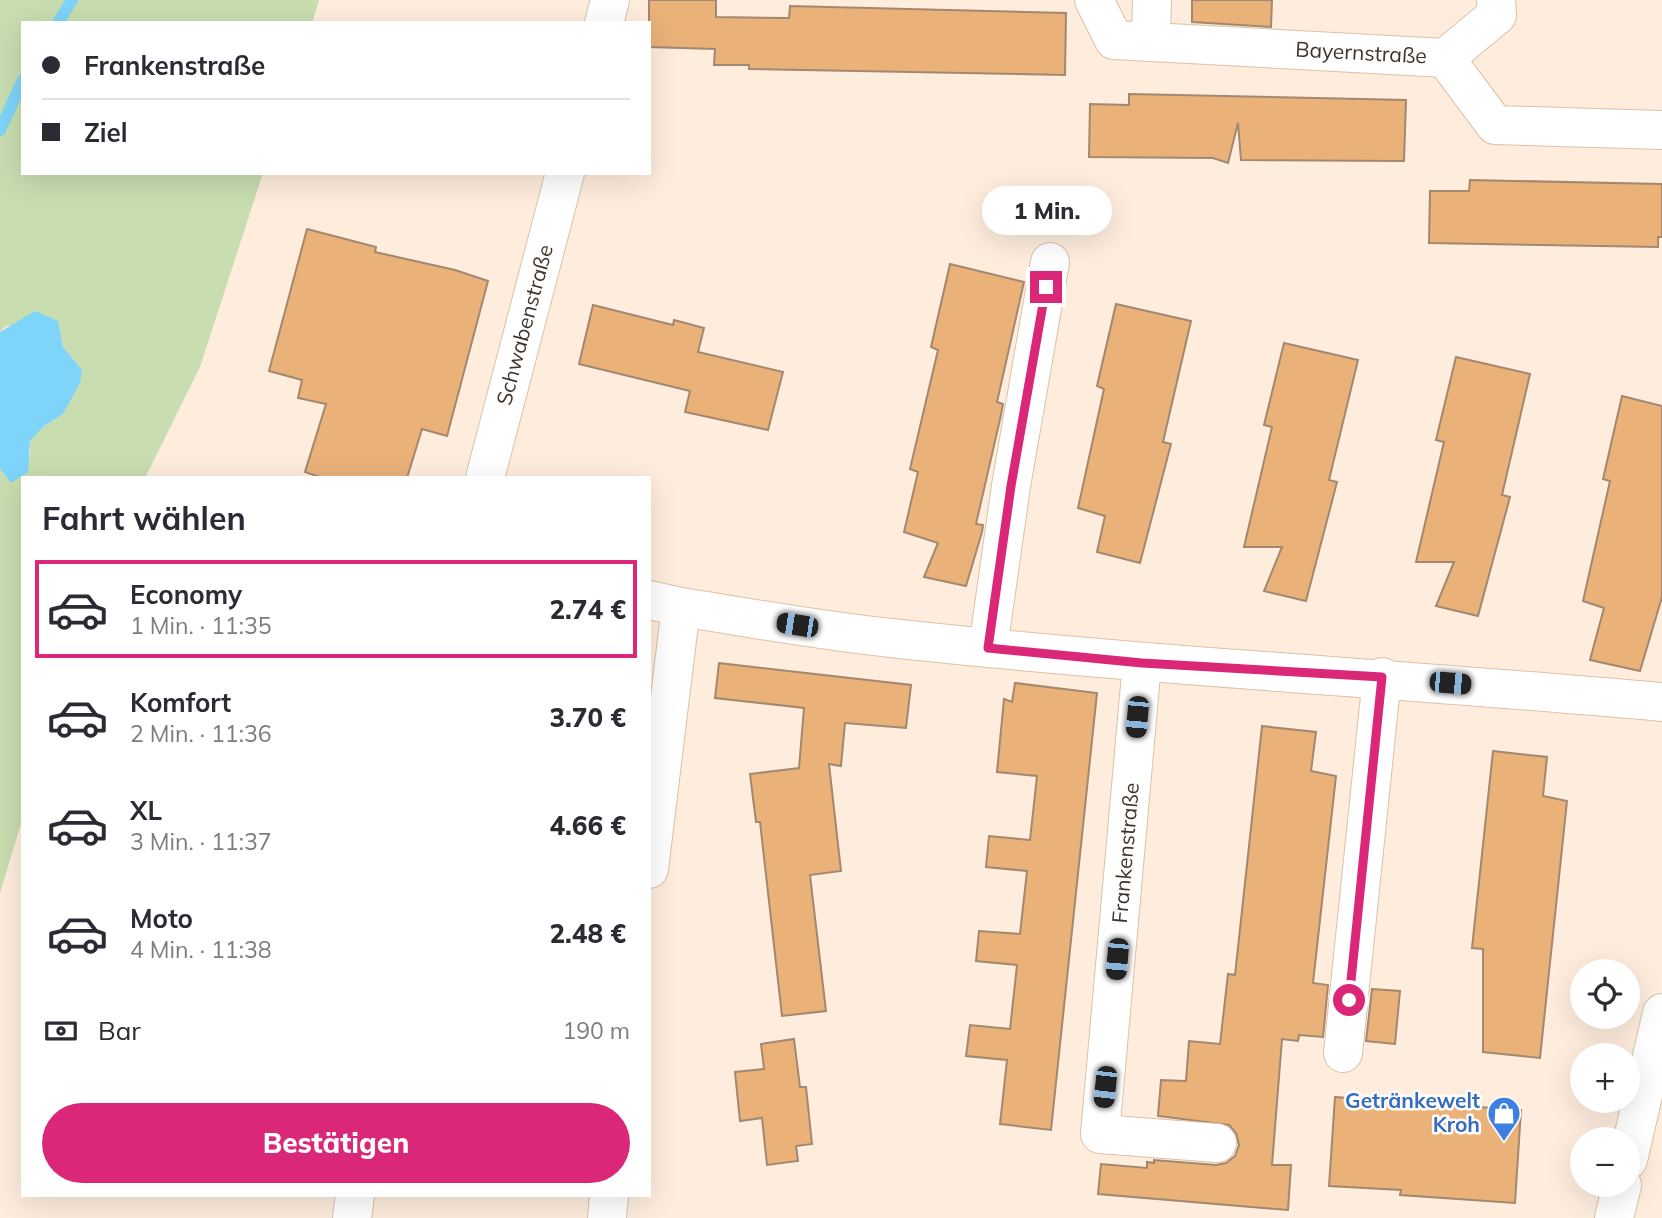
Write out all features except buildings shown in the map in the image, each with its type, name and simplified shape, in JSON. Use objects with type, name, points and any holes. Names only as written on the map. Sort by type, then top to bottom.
[{"type":"street","points":[[605,21],[610,0]]},
{"type":"street","name":"Bayernstraße","points":[[1094,0],[1114,40],[1445,58],[1495,125],[1662,130]]},
{"type":"street","points":[[1152,0],[1152,42]]},
{"type":"street","points":[[1445,58],[1497,15],[1496,0]]},
{"type":"street","name":"Schwabenstraße","points":[[486,476],[564,175]]},
{"type":"street","points":[[988,648],[1011,486],[1050,262]]},
{"type":"street","points":[[651,836],[665,603],[888,638],[988,648],[1142,663],[1382,677],[1662,702]]},
{"type":"street","name":"Frankenstraße","points":[[1142,663],[1100,1134],[1217,1143]]},
{"type":"street","points":[[1343,1054],[1382,677]]},
{"type":"street","points":[[1636,1127],[1662,1013]]},
{"type":"street","points":[[352,1218],[355,1197]]},
{"type":"street","points":[[607,1218],[609,1197]]},
{"type":"street","points":[[1614,1218],[1619,1197]]},
{"type":"green space","points":[[0,0],[319,0],[313,21],[21,21],[21,175],[262,175],[200,367],[146,476],[21,476],[21,824],[0,893],[0,469],[11,483],[30,456],[30,441],[44,426],[63,414],[82,370],[63,347],[58,321],[6,326],[0,332]]},
{"type":"water","points":[[35,311],[58,321],[63,347],[82,370],[80,383],[63,414],[44,426],[30,441],[28,472],[11,483],[0,469],[0,332]]},
{"type":"waterway","points":[[59,21],[72,0]]},
{"type":"waterway","points":[[0,130],[21,84]]},
{"type":"place","name":"Getränkewelt Kroh","points":[[1504,1143]]},
{"type":"route","points":[[1046,287],[1011,486],[988,648],[1142,663],[1382,677],[1349,1000]]}]
